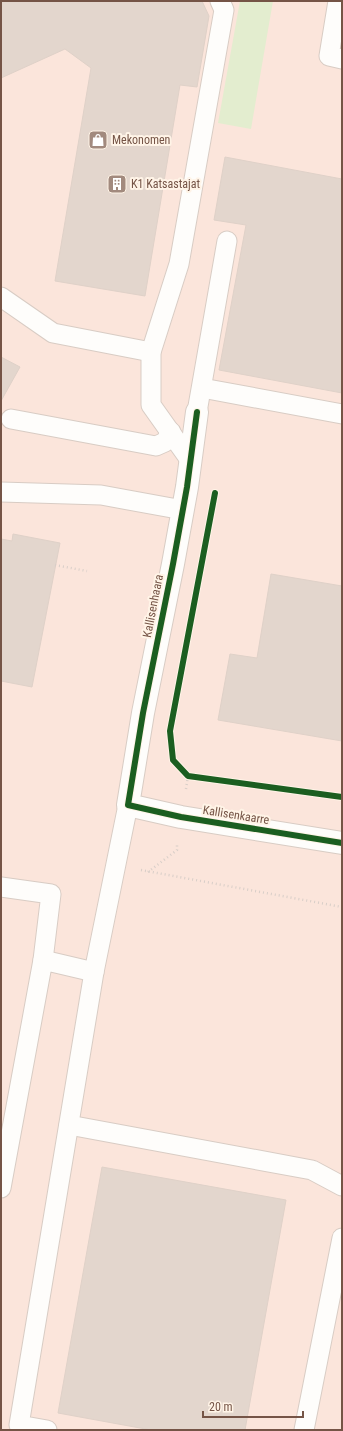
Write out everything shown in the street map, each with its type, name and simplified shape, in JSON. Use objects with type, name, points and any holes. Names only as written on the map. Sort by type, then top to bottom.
[{"type":"street","name":"Kallisenhaara","points":[[128,805],[142,720],[183,510],[198,412]]},
{"type":"street","name":"Kallisenkaarre","points":[[128,805],[181,818],[342,843]]},
{"type":"lane","points":[[190,460],[151,404],[151,352],[179,264],[224,10],[220,1]]},
{"type":"lane","points":[[338,1],[329,56],[342,59]]},
{"type":"lane","points":[[198,412],[227,241]]},
{"type":"lane","points":[[1,297],[54,332],[151,352]]},
{"type":"lane","points":[[202,388],[342,414]]},
{"type":"lane","points":[[11,419],[156,446],[165,442],[171,432]]},
{"type":"lane","points":[[1,492],[101,495],[183,510]]},
{"type":"lane","points":[[47,1430],[19,1425],[94,972],[128,805]]},
{"type":"lane","points":[[1,887],[51,894],[43,960],[1,1188]]},
{"type":"lane","points":[[43,960],[94,972]]},
{"type":"lane","points":[[69,1125],[312,1170],[342,1186]]},
{"type":"lane","points":[[304,1430],[342,1238]]},
{"type":"path","points":[[55,565],[87,571]]},
{"type":"path","points":[[183,770],[188,776],[195,777]]},
{"type":"path","points":[[116,865],[342,907]]},
{"type":"shaded area","points":[[1,1],[342,1],[342,1430],[1,1430]]},
{"type":"green space","points":[[240,1],[273,1],[251,129],[218,123]]},
{"type":"building","name":"K1 Katsastajat","points":[[1,1],[202,1],[209,16],[197,87],[180,85],[145,296],[55,281],[91,68],[65,49],[1,78]]},
{"type":"building","points":[[225,157],[342,179],[342,393],[219,370],[246,225],[214,220]]},
{"type":"building","points":[[1,357],[20,367],[1,401]]},
{"type":"building","points":[[13,534],[60,543],[32,687],[1,681],[1,539],[12,541]]},
{"type":"building","points":[[271,574],[342,586],[342,741],[218,720],[230,654],[257,658]]},
{"type":"building","points":[[102,1167],[286,1200],[245,1430],[151,1430],[58,1413]]},
{"type":"cycle path","points":[[197,412],[187,487],[143,713],[128,805],[181,817],[342,843]]},
{"type":"cycle path","points":[[215,493],[170,731],[173,760],[188,776],[342,797]]},
{"type":"place","name":"Mekonomen","points":[[98,140]]},
{"type":"place","name":"K1 Katsastajat","points":[[117,184]]}]
